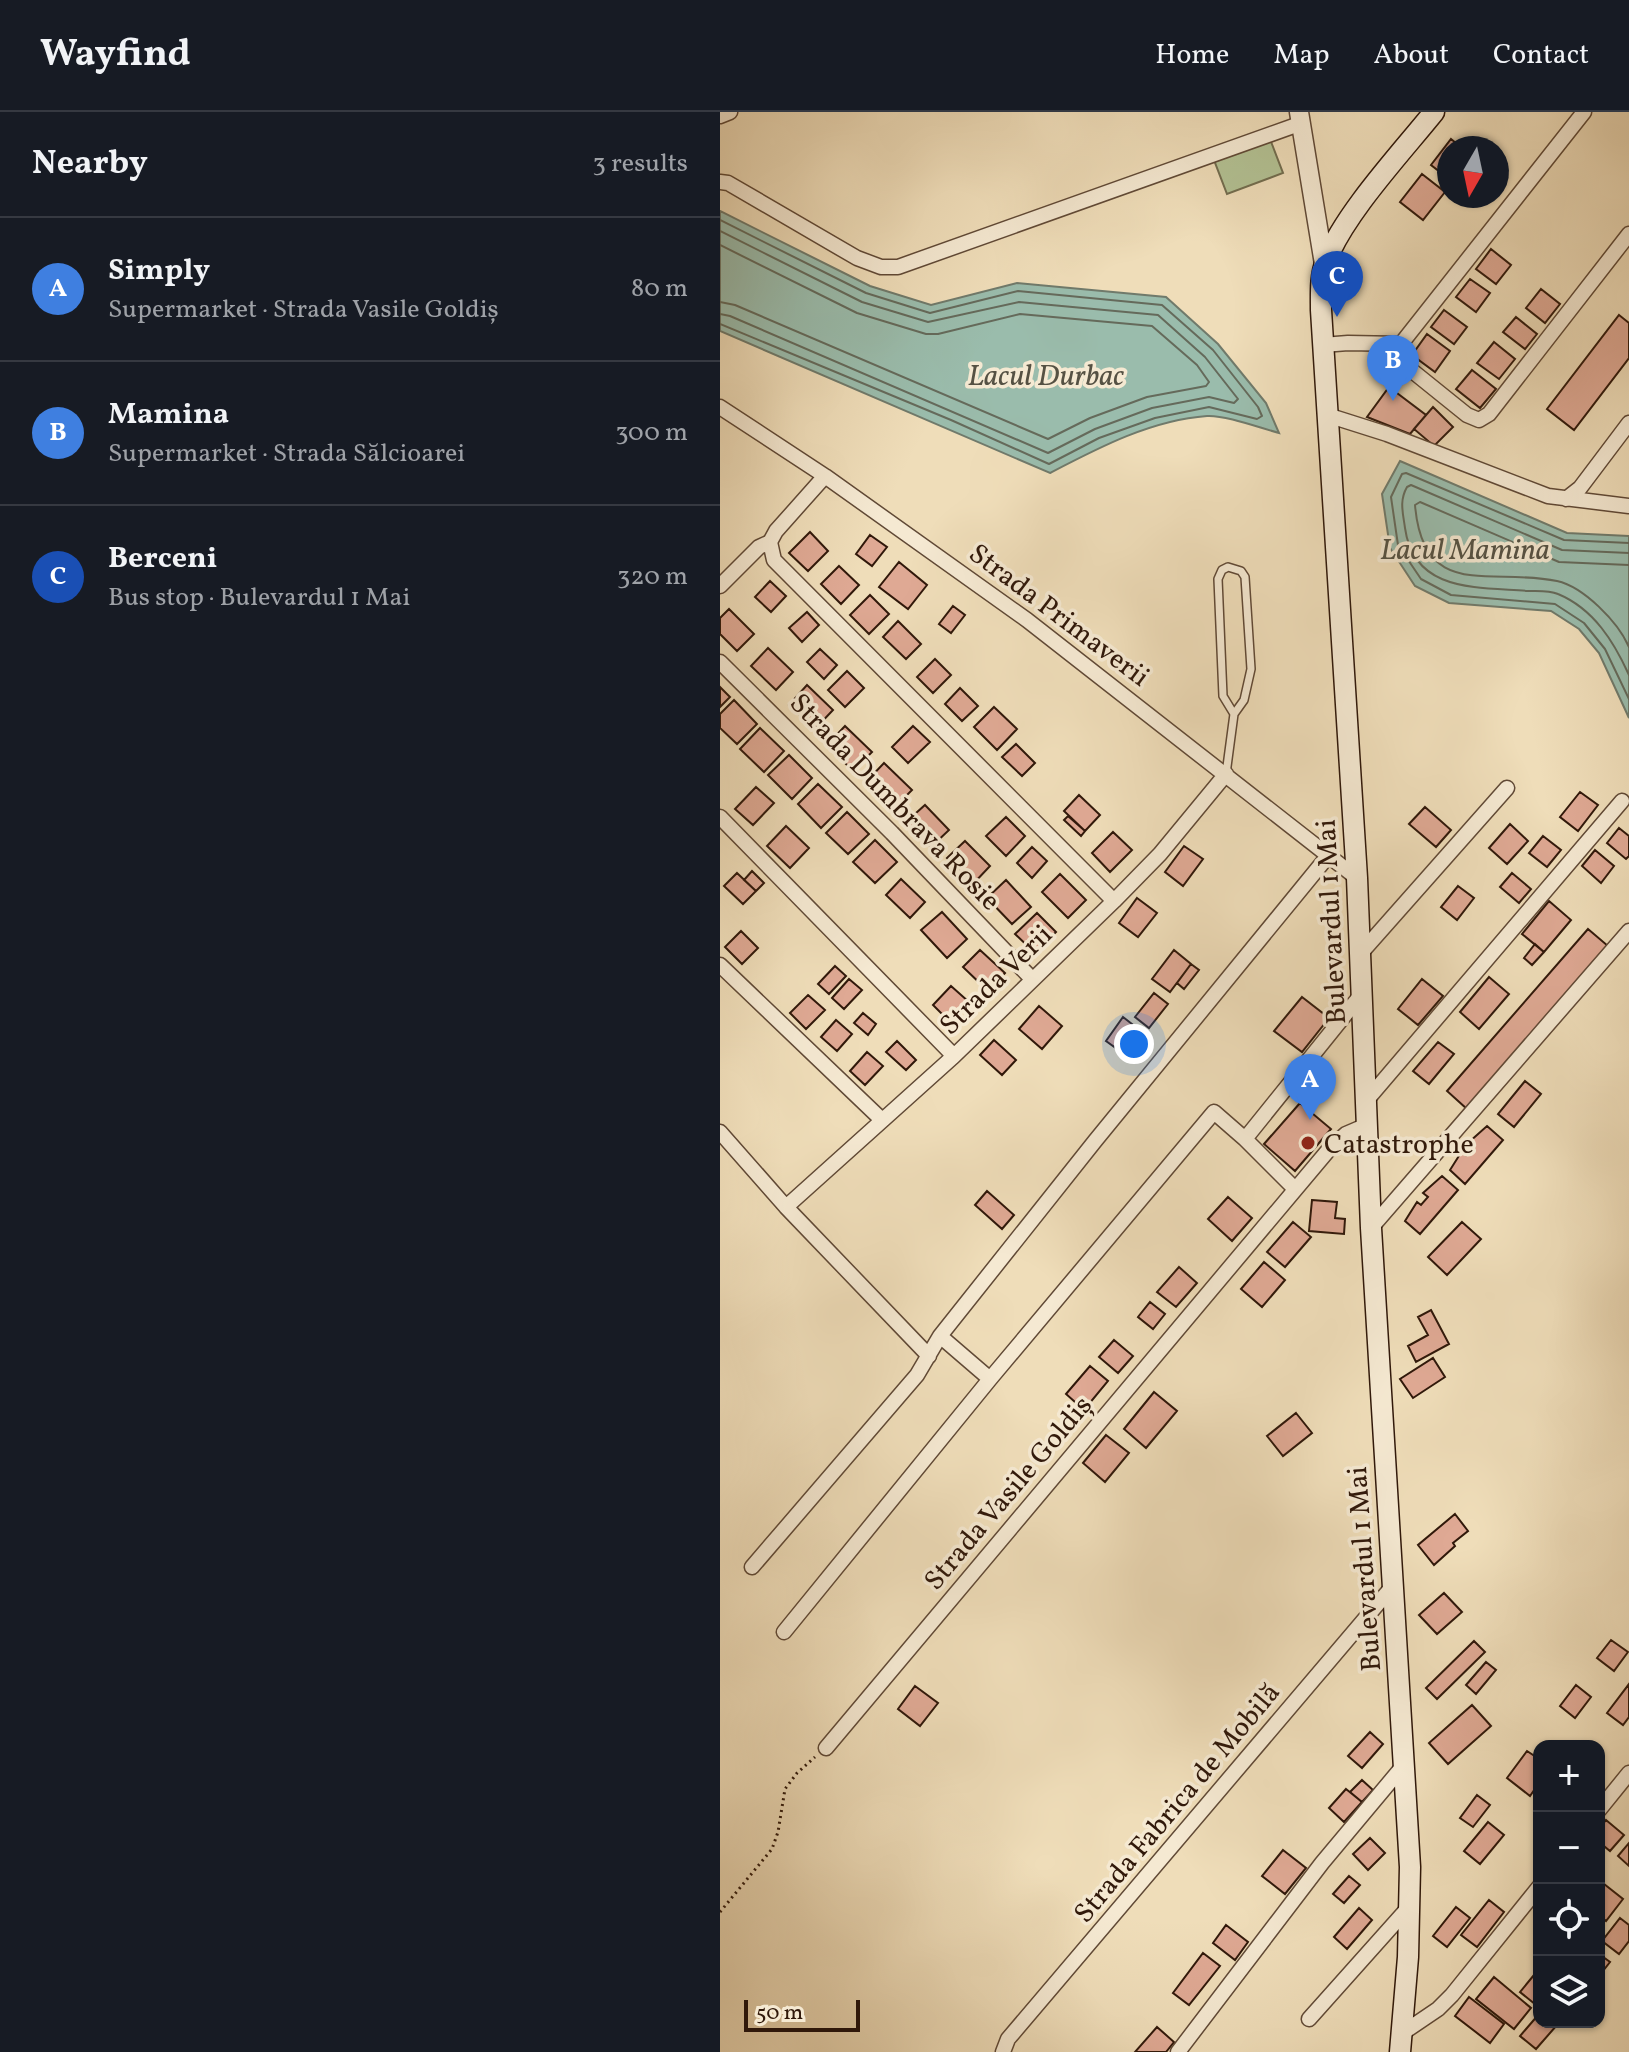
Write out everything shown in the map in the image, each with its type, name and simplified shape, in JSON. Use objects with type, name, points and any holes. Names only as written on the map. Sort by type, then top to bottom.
[{"type":"main road","name":"Bulevardul 1 Mai","points":[[1400,2043],[1410,1907],[1404,1765],[1371,1228],[1357,878],[1321,282],[1324,264],[1335,242],[1370,191],[1434,112]]},
{"type":"street","points":[[720,116],[730,112]]},
{"type":"street","points":[[1584,112],[1401,344],[1395,357],[1467,415],[1479,420],[1489,414],[1629,234]]},
{"type":"street","points":[[720,182],[728,183],[857,258],[881,267],[898,267],[1300,117],[1324,264]]},
{"type":"street","points":[[1323,345],[1401,344]]},
{"type":"street","name":"Strada Primaverii","points":[[720,407],[825,476],[1027,620],[1357,878]]},
{"type":"street","points":[[1327,415],[1548,496],[1629,506]]},
{"type":"street","points":[[1566,499],[1580,488],[1629,423]]},
{"type":"street","points":[[720,586],[759,547],[770,542],[776,531],[825,476]]},
{"type":"street","points":[[770,542],[774,560],[792,580],[952,736],[1114,901]]},
{"type":"street","name":"Strada Dumbrava Rosie","points":[[720,662],[1032,979]]},
{"type":"street","name":"Strada Verii","points":[[786,1207],[954,1056],[1114,901],[1160,854],[1226,774]]},
{"type":"street","points":[[1360,954],[1507,788]]},
{"type":"street","points":[[1366,1101],[1622,801]]},
{"type":"street","points":[[720,817],[954,1056]]},
{"type":"street","points":[[752,1567],[917,1375],[940,1336],[1105,1128],[1328,856]]},
{"type":"street","points":[[1371,1228],[1629,931]]},
{"type":"street","points":[[720,965],[882,1120]]},
{"type":"street","points":[[1245,1139],[1361,995]]},
{"type":"street","points":[[784,1632],[990,1379],[1214,1112],[1295,1189]]},
{"type":"street","name":"Strada Vasile Goldiș","points":[[826,1748],[1331,1147],[1346,1134],[1367,1125]]},
{"type":"street","points":[[720,1132],[786,1207],[929,1356]]},
{"type":"street","points":[[940,1336],[990,1379]]},
{"type":"street","name":"Strada Fabrica de Mobilă","points":[[1003,2052],[1008,2039],[1392,1587]]},
{"type":"street","points":[[1178,2052],[1322,1863],[1404,1765]]},
{"type":"street","points":[[1605,1803],[1629,1773]]},
{"type":"street","points":[[1400,2043],[1452,1995],[1533,1894]]},
{"type":"street","points":[[1309,2019],[1410,1907]]},
{"type":"lane","points":[[1226,774],[1234,714],[1244,700],[1251,669],[1245,577],[1241,571],[1228,567],[1222,570],[1218,579],[1223,696],[1234,714]]},
{"type":"path","points":[[720,1912],[772,1849],[785,1789],[797,1773],[826,1748]]},
{"type":"shaded area","points":[[1270,139],[1283,173],[1227,194],[1214,160]]},
{"type":"water","name":"Lacul Durbac","points":[[720,211],[870,286],[931,305],[1017,283],[1166,297],[1218,344],[1266,403],[1279,433],[1224,418],[1207,416],[1186,419],[1145,429],[1050,473],[720,331]]},
{"type":"water","name":"Lacul Mamina","points":[[1400,461],[1567,533],[1629,536],[1629,718],[1599,653],[1579,629],[1551,611],[1449,603],[1415,586],[1390,548],[1382,494]]},
{"type":"building","points":[[1422,174],[1437,186],[1437,202],[1423,220],[1400,202]]},
{"type":"building","points":[[1491,249],[1511,265],[1496,284],[1476,269]]},
{"type":"building","points":[[1470,279],[1490,293],[1476,312],[1456,297]]},
{"type":"building","points":[[1541,289],[1560,304],[1545,323],[1526,308]]},
{"type":"building","points":[[1444,310],[1467,327],[1454,344],[1431,327]]},
{"type":"building","points":[[1619,315],[1629,323],[1629,358],[1574,430],[1547,409]]},
{"type":"building","points":[[1516,317],[1537,334],[1525,349],[1503,332]]},
{"type":"building","points":[[1427,334],[1450,351],[1435,372],[1412,355]]},
{"type":"building","points":[[1494,342],[1515,359],[1499,379],[1477,363]]},
{"type":"building","points":[[1472,370],[1496,389],[1480,408],[1456,389]]},
{"type":"building","points":[[1389,387],[1426,415],[1410,434],[1367,417]]},
{"type":"building","points":[[1433,407],[1453,427],[1434,446],[1414,429]]},
{"type":"building","points":[[810,532],[828,551],[808,571],[789,553]]},
{"type":"building","points":[[870,535],[887,547],[872,566],[856,554]]},
{"type":"building","points":[[899,562],[927,585],[908,609],[879,587]]},
{"type":"building","points":[[839,566],[859,585],[841,604],[821,584]]},
{"type":"building","points":[[770,581],[786,596],[771,612],[755,597]]},
{"type":"building","points":[[870,595],[889,614],[869,634],[850,615]]},
{"type":"building","points":[[953,606],[965,615],[951,633],[939,624]]},
{"type":"building","points":[[729,609],[754,634],[737,651],[720,634],[720,618]]},
{"type":"building","points":[[807,612],[819,625],[802,642],[789,628]]},
{"type":"building","points":[[898,621],[921,644],[906,659],[883,637]]},
{"type":"building","points":[[768,648],[793,672],[776,690],[751,666]]},
{"type":"building","points":[[820,649],[837,665],[824,679],[807,662]]},
{"type":"building","points":[[935,659],[951,675],[933,693],[917,677]]},
{"type":"building","points":[[847,671],[864,688],[845,707],[828,690]]},
{"type":"building","points":[[807,685],[833,710],[815,729],[789,705]]},
{"type":"building","points":[[720,687],[730,697],[720,707]]},
{"type":"building","points":[[960,688],[978,706],[962,721],[945,704]]},
{"type":"building","points":[[734,700],[757,724],[737,744],[720,728],[720,714]]},
{"type":"building","points":[[994,707],[1017,729],[997,750],[974,727]]},
{"type":"building","points":[[845,726],[872,752],[853,771],[827,745]]},
{"type":"building","points":[[913,726],[930,742],[908,763],[892,747]]},
{"type":"building","points":[[760,728],[784,751],[764,772],[740,749]]},
{"type":"building","points":[[1016,744],[1035,763],[1022,776],[1002,757]]},
{"type":"building","points":[[789,755],[812,778],[792,799],[768,775]]},
{"type":"building","points":[[884,763],[912,790],[892,810],[865,783]]},
{"type":"building","points":[[818,784],[842,807],[821,828],[798,804]]},
{"type":"building","points":[[756,787],[774,803],[753,825],[735,809]]},
{"type":"building","points":[[1580,792],[1598,805],[1578,831],[1560,817]]},
{"type":"building","points":[[1079,795],[1100,815],[1085,831],[1064,811]]},
{"type":"building","points":[[925,805],[949,830],[931,847],[906,822]]},
{"type":"building","points":[[1425,807],[1451,830],[1436,847],[1409,824]]},
{"type":"building","points":[[847,812],[869,834],[848,854],[826,833]]},
{"type":"building","points":[[1068,816],[1085,831],[1081,836],[1064,820]]},
{"type":"building","points":[[1006,817],[1025,836],[1006,856],[986,836]]},
{"type":"building","points":[[1510,824],[1528,841],[1507,864],[1489,848]]},
{"type":"building","points":[[786,826],[809,848],[790,868],[767,846]]},
{"type":"building","points":[[1619,828],[1629,836],[1629,856],[1626,859],[1607,843]]},
{"type":"building","points":[[1113,832],[1132,850],[1110,872],[1092,853]]},
{"type":"building","points":[[1543,836],[1561,850],[1547,867],[1529,853]]},
{"type":"building","points":[[875,840],[897,862],[875,883],[853,862]]},
{"type":"building","points":[[965,841],[990,866],[973,884],[947,858]]},
{"type":"building","points":[[1184,846],[1203,859],[1183,886],[1165,872]]},
{"type":"building","points":[[1032,847],[1047,861],[1032,878],[1017,863]]},
{"type":"building","points":[[1595,850],[1614,866],[1601,883],[1582,866]]},
{"type":"building","points":[[752,871],[764,883],[756,891],[744,880]]},
{"type":"building","points":[[737,873],[756,891],[743,904],[724,886]]},
{"type":"building","points":[[1512,873],[1531,889],[1519,903],[1500,887]]},
{"type":"building","points":[[1060,874],[1086,900],[1068,918],[1042,892]]},
{"type":"building","points":[[901,879],[925,902],[910,918],[886,895]]},
{"type":"building","points":[[1006,880],[1031,907],[1012,924],[987,898]]},
{"type":"building","points":[[1458,886],[1474,898],[1457,920],[1441,907]]},
{"type":"building","points":[[1137,898],[1157,913],[1138,937],[1119,923]]},
{"type":"building","points":[[1549,901],[1571,920],[1544,952],[1522,934]]},
{"type":"building","points":[[942,912],[967,939],[947,958],[921,930]]},
{"type":"building","points":[[1037,913],[1056,932],[1035,953],[1015,934]]},
{"type":"building","points":[[1588,929],[1608,946],[1467,1109],[1447,1091]]},
{"type":"building","points":[[741,931],[758,948],[742,964],[725,947]]},
{"type":"building","points":[[1535,944],[1544,952],[1532,965],[1524,958]]},
{"type":"building","points":[[980,950],[1005,973],[988,991],[963,967]]},
{"type":"building","points":[[1174,950],[1191,964],[1170,992],[1152,979]]},
{"type":"building","points":[[1191,964],[1199,970],[1184,989],[1177,983]]},
{"type":"building","points":[[835,966],[846,976],[829,994],[818,984]]},
{"type":"building","points":[[1489,977],[1509,994],[1479,1029],[1460,1012]]},
{"type":"building","points":[[849,979],[862,990],[844,1009],[832,998]]},
{"type":"building","points":[[1422,979],[1443,996],[1418,1025],[1398,1009]]},
{"type":"building","points":[[951,986],[969,1002],[950,1022],[933,1005]]},
{"type":"building","points":[[1154,993],[1168,1004],[1149,1028],[1135,1017]]},
{"type":"building","points":[[808,995],[825,1010],[806,1029],[790,1013]]},
{"type":"building","points":[[1302,997],[1329,1018],[1302,1052],[1274,1031]]},
{"type":"building","points":[[1039,1006],[1062,1026],[1042,1049],[1019,1029]]},
{"type":"building","points":[[863,1013],[876,1024],[868,1035],[854,1023]]},
{"type":"building","points":[[1123,1017],[1137,1028],[1120,1051],[1106,1041]]},
{"type":"building","points":[[836,1020],[852,1034],[837,1051],[821,1037]]},
{"type":"building","points":[[994,1040],[1016,1060],[1002,1075],[980,1055]]},
{"type":"building","points":[[897,1041],[916,1060],[906,1070],[886,1052]]},
{"type":"building","points":[[1438,1042],[1454,1054],[1429,1084],[1413,1071]]},
{"type":"building","points":[[867,1052],[883,1066],[865,1085],[850,1071]]},
{"type":"building","points":[[1525,1081],[1541,1094],[1514,1127],[1498,1114]]},
{"type":"building","points":[[1300,1103],[1331,1129],[1295,1171],[1264,1144]]},
{"type":"building","points":[[1487,1126],[1503,1140],[1465,1184],[1450,1170],[1462,1151],[1466,1155],[1473,1147],[1468,1143]]},
{"type":"building","points":[[1442,1176],[1458,1190],[1420,1234],[1405,1221],[1417,1202],[1421,1205],[1428,1197],[1423,1193]]},
{"type":"building","points":[[987,1191],[1014,1215],[1002,1229],[975,1205]]},
{"type":"building","points":[[1228,1197],[1252,1218],[1232,1241],[1208,1219]]},
{"type":"building","points":[[1312,1200],[1337,1202],[1335,1218],[1345,1219],[1344,1234],[1309,1231]]},
{"type":"building","points":[[1293,1222],[1311,1237],[1285,1267],[1267,1252]]},
{"type":"building","points":[[1462,1222],[1481,1239],[1447,1275],[1428,1257]]},
{"type":"building","points":[[1264,1262],[1285,1280],[1262,1307],[1241,1289]]},
{"type":"building","points":[[1179,1267],[1197,1283],[1176,1307],[1157,1292]]},
{"type":"building","points":[[1150,1302],[1165,1314],[1153,1329],[1138,1317]]},
{"type":"building","points":[[1431,1310],[1449,1344],[1416,1362],[1408,1346],[1428,1335],[1418,1317]]},
{"type":"building","points":[[1114,1340],[1133,1356],[1118,1373],[1099,1357]]},
{"type":"building","points":[[1433,1358],[1445,1377],[1413,1398],[1400,1379]]},
{"type":"building","points":[[1090,1366],[1108,1381],[1084,1410],[1066,1394]]},
{"type":"building","points":[[1154,1392],[1177,1411],[1146,1448],[1124,1429]]},
{"type":"building","points":[[1296,1413],[1312,1433],[1283,1456],[1267,1436]]},
{"type":"building","points":[[1106,1435],[1129,1453],[1105,1482],[1083,1463]]},
{"type":"building","points":[[1455,1514],[1468,1531],[1434,1565],[1418,1545]]},
{"type":"building","points":[[1444,1593],[1462,1612],[1437,1634],[1419,1615]]},
{"type":"building","points":[[1611,1640],[1628,1652],[1614,1671],[1597,1658]]},
{"type":"building","points":[[1474,1641],[1485,1652],[1437,1699],[1426,1688]]},
{"type":"building","points":[[1486,1662],[1496,1670],[1476,1694],[1466,1685]]},
{"type":"building","points":[[1629,1684],[1629,1717],[1623,1725],[1607,1713]]},
{"type":"building","points":[[1576,1685],[1591,1697],[1575,1718],[1560,1706]]},
{"type":"building","points":[[915,1686],[938,1703],[920,1726],[898,1709]]},
{"type":"building","points":[[1472,1705],[1491,1726],[1448,1764],[1429,1743]]},
{"type":"building","points":[[1370,1732],[1383,1744],[1362,1768],[1348,1756]]},
{"type":"building","points":[[1527,1751],[1533,1755],[1533,1792],[1530,1796],[1507,1778]]},
{"type":"building","points":[[1362,1780],[1373,1790],[1362,1802],[1350,1792]]},
{"type":"building","points":[[1346,1789],[1362,1802],[1344,1822],[1329,1808]]},
{"type":"building","points":[[1477,1795],[1490,1805],[1473,1827],[1460,1818]]},
{"type":"building","points":[[1605,1821],[1624,1835],[1610,1851],[1605,1847]]},
{"type":"building","points":[[1488,1822],[1504,1835],[1480,1864],[1464,1851]]},
{"type":"building","points":[[1370,1838],[1385,1853],[1368,1870],[1353,1854]]},
{"type":"building","points":[[1629,1843],[1629,1866],[1618,1856]]},
{"type":"building","points":[[1283,1850],[1306,1868],[1285,1894],[1262,1876]]},
{"type":"building","points":[[1349,1876],[1360,1885],[1344,1903],[1333,1894]]},
{"type":"building","points":[[1605,1885],[1623,1899],[1605,1920]]},
{"type":"building","points":[[1489,1900],[1504,1912],[1477,1947],[1461,1935]]},
{"type":"building","points":[[1456,1907],[1470,1918],[1447,1947],[1433,1936]]},
{"type":"building","points":[[1359,1908],[1372,1920],[1347,1949],[1334,1937]]},
{"type":"building","points":[[1620,1918],[1629,1925],[1629,1941],[1619,1954],[1605,1943],[1605,1937]]},
{"type":"building","points":[[1226,1925],[1248,1942],[1235,1960],[1213,1943]]},
{"type":"building","points":[[1203,1953],[1220,1966],[1189,2005],[1173,1993]]},
{"type":"building","points":[[1533,1976],[1533,2003],[1520,1992]]},
{"type":"building","points":[[1494,1977],[1531,2008],[1514,2029],[1476,1999]]},
{"type":"building","points":[[1469,1997],[1504,2024],[1490,2043],[1455,2016]]},
{"type":"building","points":[[1533,2021],[1533,2028],[1554,2028],[1536,2049],[1520,2036]]},
{"type":"building","points":[[1157,2027],[1174,2042],[1166,2052],[1135,2052]]},
{"type":"place","name":"Berceni","points":[[1337,317]]},
{"type":"place","name":"Mamina","points":[[1393,401]]},
{"type":"place","name":"Simply","points":[[1310,1120]]},
{"type":"place","name":"Catastrophe","points":[[1308,1143]]}]
